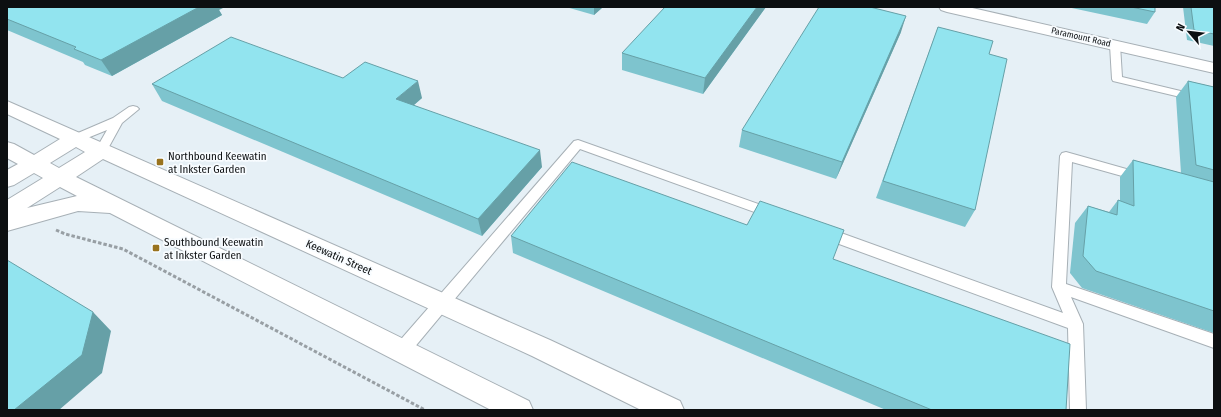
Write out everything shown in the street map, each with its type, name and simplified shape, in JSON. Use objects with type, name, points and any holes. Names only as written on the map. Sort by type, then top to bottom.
[{"type":"street","name":"Paramount Road","points":[[947,7],[1214,68]]},
{"type":"street","name":"Keewatin Street","points":[[7,107],[74,139],[541,348],[670,410]]},
{"type":"street","points":[[7,180],[74,139]]},
{"type":"street","points":[[7,149],[60,178],[519,410]]},
{"type":"street","points":[[7,211],[101,151]]},
{"type":"street","points":[[7,223],[78,203],[117,207]]},
{"type":"lane","points":[[1115,45],[1117,79],[1214,102]]},
{"type":"lane","points":[[74,139],[117,121],[133,109]]},
{"type":"lane","points":[[101,151],[117,121]]},
{"type":"lane","points":[[402,350],[443,304],[578,144],[786,219]]},
{"type":"lane","points":[[1078,410],[1075,324],[1059,287],[1066,156],[1155,181]]},
{"type":"lane","points":[[815,230],[1075,324]]},
{"type":"lane","points":[[1059,287],[1214,341]]},
{"type":"path","points":[[53,226],[55,230],[65,234],[122,249],[143,259],[424,410]]},
{"type":"building","points":[[7,7],[199,7],[101,60],[74,49],[76,47],[7,19]]},
{"type":"building","points":[[665,7],[757,7],[705,78],[622,53]]},
{"type":"building","points":[[819,7],[870,7],[906,16],[842,162],[742,130]]},
{"type":"building","points":[[1131,7],[1155,7],[1155,12]]},
{"type":"building","points":[[1191,7],[1214,7],[1214,34],[1194,30]]},
{"type":"building","points":[[938,27],[993,41],[989,54],[1007,59],[975,210],[883,181]]},
{"type":"building","points":[[231,37],[343,78],[365,62],[418,81],[396,99],[540,150],[478,219],[152,84]]},
{"type":"building","points":[[1188,81],[1214,87],[1214,170],[1196,165]]},
{"type":"building","points":[[1133,160],[1214,182],[1214,311],[1096,271],[1083,256],[1088,206],[1117,215],[1118,200],[1134,206]]},
{"type":"building","points":[[572,162],[747,225],[760,201],[844,230],[833,259],[1070,344],[1066,410],[932,410],[511,236]]},
{"type":"building","points":[[7,260],[93,312],[82,355],[14,410],[7,410]]},
{"type":"place","name":"Northbound Keewatin at Inkster Garden","points":[[160,162]]},
{"type":"place","name":"Southbound Keewatin at Inkster Garden","points":[[156,248]]}]
